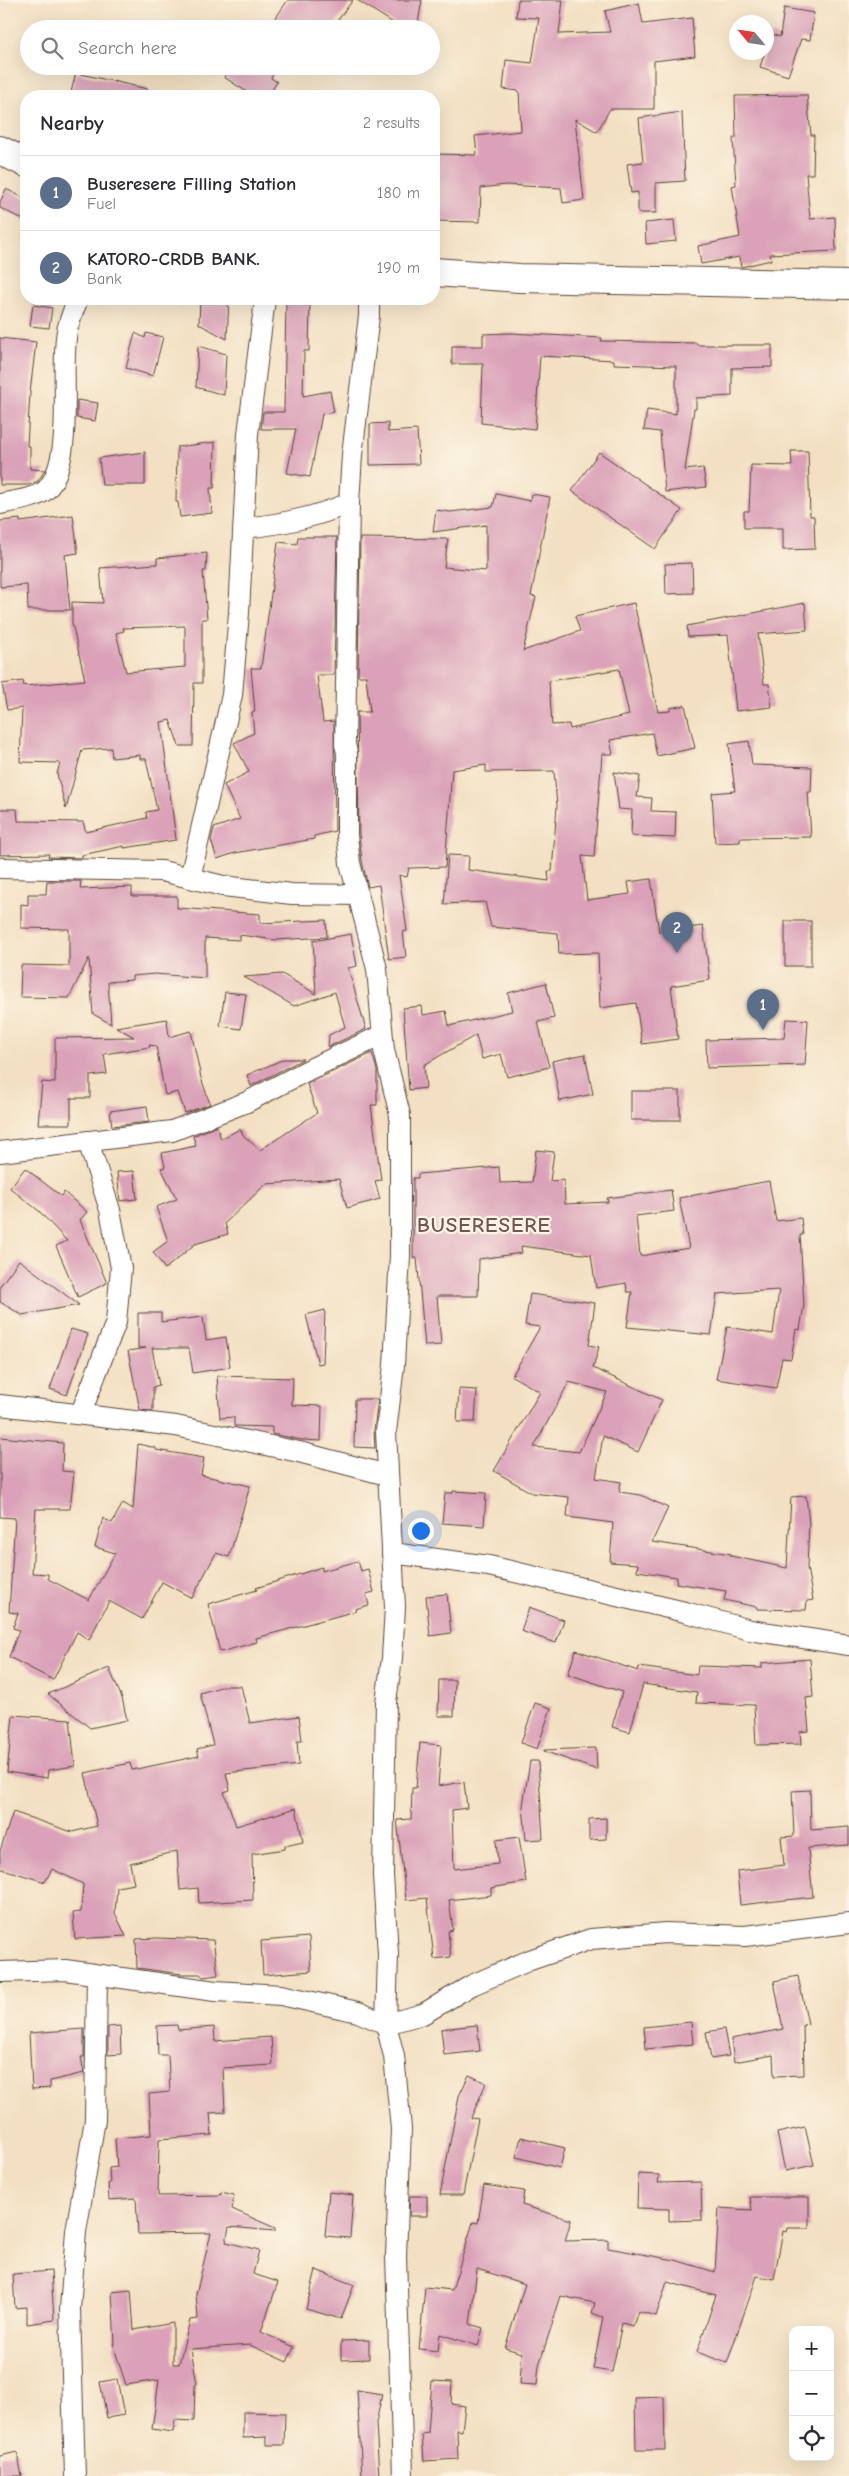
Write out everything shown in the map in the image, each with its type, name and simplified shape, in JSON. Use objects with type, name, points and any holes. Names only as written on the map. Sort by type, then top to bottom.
[{"type":"street","points":[[0,150],[20,160]]},
{"type":"street","points":[[440,272],[519,278],[849,284]]},
{"type":"street","points":[[0,504],[27,498],[46,490],[57,470],[64,438],[67,331],[76,305]]},
{"type":"street","points":[[190,878],[232,695],[244,528],[248,434],[264,305]]},
{"type":"street","points":[[370,305],[352,454],[349,503],[345,745],[348,752],[347,834],[358,895],[377,969],[382,1035],[400,1114],[401,1194],[394,1365],[386,1432],[396,1607],[386,1702],[383,1875],[388,1954],[386,2024],[394,2056],[402,2129],[396,2256],[403,2476]]},
{"type":"street","points":[[244,528],[286,524],[324,514],[349,503]]},
{"type":"street","points":[[0,868],[162,871],[223,886],[292,894],[358,895]]},
{"type":"street","points":[[0,1152],[172,1131],[247,1102],[310,1069],[382,1035]]},
{"type":"street","points":[[81,1413],[116,1322],[121,1268],[110,1210],[88,1142]]},
{"type":"street","points":[[0,1405],[81,1413],[176,1426],[299,1452],[387,1475]]},
{"type":"street","points":[[392,1553],[488,1566],[685,1612],[750,1630],[849,1645]]},
{"type":"street","points":[[0,1972],[65,1970],[215,1991],[281,1995],[358,2012],[386,2024],[423,2014],[480,1982],[530,1960],[591,1939],[666,1933],[745,1936],[849,1923]]},
{"type":"street","points":[[75,2476],[70,2309],[76,2231],[95,2120],[97,1975]]},
{"type":"building","points":[[288,0],[353,0],[338,20],[274,20]]},
{"type":"building","points":[[357,0],[422,0],[419,20],[389,20]]},
{"type":"building","points":[[518,0],[563,0],[559,34],[610,32],[605,11],[639,3],[643,24],[692,18],[695,56],[654,61],[654,109],[610,109],[597,132],[575,119],[584,200],[563,203],[561,188],[506,185],[481,188],[480,222],[440,221],[440,154],[477,155],[475,136],[521,131],[519,91],[503,89],[506,60],[532,63],[539,18],[516,17]]},
{"type":"building","points":[[784,8],[814,13],[810,40],[801,39],[788,76],[760,67],[762,60],[774,60],[774,35],[780,37]]},
{"type":"building","points":[[75,75],[85,75],[148,89],[148,90],[72,90]]},
{"type":"building","points":[[225,75],[273,75],[271,78],[277,82],[272,90],[244,90],[224,77]]},
{"type":"building","points":[[807,95],[811,135],[814,135],[813,174],[806,174],[810,219],[835,217],[836,251],[770,254],[771,260],[741,267],[739,257],[701,264],[698,246],[740,237],[732,186],[736,185],[733,138],[736,138],[735,96]]},
{"type":"building","points":[[682,112],[685,181],[656,183],[656,213],[638,213],[638,192],[631,193],[627,164],[643,162],[639,118]]},
{"type":"building","points":[[6,189],[20,196],[20,218],[0,208],[0,202]]},
{"type":"building","points":[[674,220],[676,241],[646,244],[645,223]]},
{"type":"building","points":[[33,305],[52,308],[49,328],[30,326]]},
{"type":"building","points":[[200,305],[229,305],[227,339],[199,324]]},
{"type":"building","points":[[286,305],[310,305],[309,351],[304,351],[303,396],[330,391],[334,412],[322,414],[310,477],[287,473],[296,429],[261,429],[263,412],[284,412]]},
{"type":"building","points":[[135,333],[145,338],[146,333],[163,337],[153,376],[126,368]]},
{"type":"building","points":[[511,333],[602,338],[601,341],[697,343],[697,345],[772,345],[772,367],[732,368],[732,396],[696,398],[696,409],[694,409],[685,470],[703,468],[706,487],[665,492],[660,432],[644,430],[647,410],[676,414],[676,366],[614,364],[614,360],[540,356],[535,429],[481,423],[483,364],[452,364],[452,346],[483,346],[483,334]]},
{"type":"building","points":[[0,338],[36,342],[30,392],[27,446],[30,446],[30,469],[45,470],[38,481],[29,485],[0,485]]},
{"type":"building","points":[[198,346],[226,354],[224,395],[196,387]]},
{"type":"building","points":[[77,400],[98,403],[95,421],[77,418]]},
{"type":"building","points":[[388,423],[388,432],[417,430],[419,464],[370,465],[370,424]]},
{"type":"building","points":[[215,442],[214,488],[210,488],[212,513],[180,517],[178,502],[176,502],[177,447]]},
{"type":"building","points":[[791,451],[808,451],[810,516],[814,516],[815,549],[783,550],[783,528],[744,528],[744,511],[749,511],[751,465],[792,466]]},
{"type":"building","points":[[145,452],[145,485],[102,485],[99,458]]},
{"type":"building","points":[[599,452],[682,510],[655,549],[572,491]]},
{"type":"building","points":[[496,494],[530,501],[531,494],[550,497],[531,596],[536,597],[523,651],[580,631],[575,616],[634,603],[658,712],[670,711],[670,708],[685,705],[695,748],[657,756],[652,733],[610,740],[613,754],[602,754],[594,857],[582,856],[587,900],[630,894],[628,882],[651,879],[659,932],[703,926],[710,980],[671,986],[678,1039],[642,1044],[636,1003],[600,1008],[598,953],[559,954],[558,933],[491,927],[485,902],[444,904],[448,855],[469,856],[468,870],[549,881],[548,872],[552,871],[557,806],[554,771],[486,772],[486,765],[452,770],[445,867],[409,868],[407,877],[399,875],[407,931],[403,932],[406,957],[389,959],[379,885],[368,887],[362,861],[359,834],[357,712],[370,712],[366,676],[358,676],[360,538],[448,539],[444,567],[486,571],[486,525],[433,532],[436,510],[450,512],[493,507]],"holes":[[[619,669],[629,715],[570,729],[569,724],[552,725],[549,681]]]},
{"type":"building","points":[[73,515],[78,553],[65,555],[70,610],[28,610],[27,585],[0,587],[0,521],[20,519],[20,522]]},
{"type":"building","points":[[298,537],[337,537],[334,675],[317,675],[323,722],[334,721],[335,831],[314,836],[314,839],[235,853],[217,859],[211,840],[214,828],[240,819],[224,785],[249,772],[234,743],[254,733],[252,712],[255,712],[251,668],[261,668],[278,542],[297,544]]},
{"type":"building","points":[[207,553],[206,571],[203,571],[207,619],[202,619],[202,683],[194,683],[193,746],[179,746],[170,720],[161,722],[176,840],[124,848],[124,846],[82,855],[82,858],[48,857],[49,854],[0,855],[0,809],[17,809],[18,821],[83,822],[86,832],[147,818],[146,812],[157,810],[146,759],[140,759],[140,755],[112,758],[111,748],[82,750],[66,809],[57,774],[60,763],[20,762],[22,708],[7,710],[2,684],[23,681],[24,686],[85,680],[72,623],[72,602],[103,603],[100,568],[157,564],[157,558]],"holes":[[[185,626],[185,667],[126,672],[116,633],[124,631],[123,628]]]},
{"type":"building","points":[[692,563],[693,593],[666,594],[665,564]]},
{"type":"building","points":[[805,603],[807,630],[758,634],[764,684],[769,684],[772,707],[736,711],[728,635],[688,637],[687,626]]},
{"type":"building","points":[[749,741],[752,765],[812,767],[811,792],[808,792],[811,837],[740,838],[740,842],[715,843],[712,793],[735,791],[729,744]]},
{"type":"building","points":[[614,772],[640,776],[637,797],[652,798],[651,811],[676,812],[675,838],[631,836],[632,810],[619,809]]},
{"type":"building","points":[[47,881],[81,881],[80,889],[132,887],[132,896],[177,896],[177,908],[260,914],[260,923],[326,920],[327,937],[276,940],[240,935],[240,940],[205,938],[205,978],[155,974],[132,976],[132,980],[108,982],[111,1024],[93,1014],[89,958],[69,998],[20,997],[21,965],[69,966],[69,929],[21,928],[21,904],[28,905],[28,894],[46,894]]},
{"type":"building","points":[[785,921],[811,921],[811,966],[785,966]]},
{"type":"building","points":[[351,934],[357,966],[348,968],[366,1029],[328,1047],[329,1035],[345,1027],[335,992],[294,1006],[244,977],[282,974],[316,994],[313,941]]},
{"type":"building","points":[[546,983],[554,1018],[538,1022],[549,1067],[507,1077],[501,1054],[482,1059],[476,1035],[424,1065],[426,1088],[409,1090],[403,1008],[422,1006],[423,1015],[446,1011],[449,1026],[512,1011],[508,993]]},
{"type":"building","points":[[225,992],[246,994],[241,1029],[220,1026]]},
{"type":"building","points":[[167,1019],[169,1037],[191,1031],[201,1078],[210,1104],[185,1113],[178,1092],[165,1095],[156,1046],[149,1045],[150,1047],[104,1054],[107,1074],[90,1076],[90,1098],[71,1098],[71,1124],[38,1124],[42,1082],[55,1083],[55,1038],[134,1037],[116,1027]]},
{"type":"building","points":[[786,1019],[808,1020],[805,1065],[707,1068],[706,1040],[784,1038]]},
{"type":"building","points":[[372,1053],[377,1070],[377,1105],[371,1105],[381,1180],[375,1181],[380,1199],[347,1208],[339,1179],[266,1184],[225,1223],[228,1234],[195,1244],[165,1269],[153,1252],[168,1241],[156,1207],[177,1199],[161,1168],[165,1167],[162,1153],[196,1146],[193,1136],[217,1126],[221,1139],[240,1129],[244,1136],[260,1150],[317,1113],[307,1084]]},
{"type":"building","points":[[585,1054],[593,1094],[560,1101],[552,1061]]},
{"type":"building","points":[[284,1059],[303,1059],[251,1086],[247,1075]]},
{"type":"building","points":[[631,1091],[680,1091],[680,1120],[631,1120]]},
{"type":"building","points":[[147,1106],[149,1122],[112,1126],[110,1111]]},
{"type":"building","points":[[536,1150],[554,1152],[550,1181],[564,1180],[565,1204],[608,1202],[607,1198],[671,1190],[674,1211],[636,1216],[640,1256],[689,1248],[679,1198],[769,1181],[776,1221],[801,1218],[803,1235],[800,1235],[804,1305],[800,1330],[796,1329],[791,1359],[782,1358],[776,1388],[716,1379],[727,1327],[773,1334],[779,1290],[717,1294],[711,1335],[627,1327],[632,1292],[627,1292],[626,1283],[596,1288],[591,1255],[521,1246],[522,1253],[479,1259],[478,1296],[437,1296],[441,1345],[425,1346],[417,1258],[413,1258],[413,1178],[418,1178],[418,1174],[499,1167],[500,1183],[532,1182]]},
{"type":"building","points":[[25,1168],[61,1196],[64,1192],[87,1212],[80,1220],[107,1283],[78,1297],[56,1246],[67,1241],[39,1211],[10,1188]]},
{"type":"building","points":[[134,1171],[137,1199],[120,1201],[117,1172]]},
{"type":"building","points":[[19,1260],[79,1305],[22,1315],[0,1302],[0,1286]]},
{"type":"building","points":[[530,1294],[595,1303],[589,1345],[599,1347],[593,1368],[662,1400],[638,1452],[603,1436],[596,1478],[621,1482],[619,1492],[641,1495],[668,1508],[652,1542],[731,1554],[731,1556],[787,1568],[791,1497],[806,1496],[809,1523],[807,1568],[813,1600],[807,1601],[806,1610],[757,1609],[757,1607],[724,1600],[726,1591],[676,1583],[677,1577],[637,1571],[638,1564],[610,1562],[613,1523],[567,1517],[569,1497],[532,1493],[494,1471],[540,1392],[512,1376],[540,1327],[525,1325]],"holes":[[[569,1382],[607,1392],[579,1452],[534,1447]]]},
{"type":"building","points":[[325,1310],[323,1363],[318,1364],[306,1315]]},
{"type":"building","points":[[138,1313],[161,1313],[161,1322],[203,1317],[206,1340],[226,1337],[230,1367],[193,1373],[189,1348],[152,1348],[159,1385],[153,1387],[153,1411],[140,1410],[128,1351],[146,1348],[138,1348]]},
{"type":"building","points":[[71,1329],[88,1334],[67,1395],[50,1389]]},
{"type":"building","points":[[217,1376],[293,1378],[292,1405],[322,1406],[321,1441],[302,1440],[272,1434],[272,1427],[234,1426],[234,1417],[220,1418]]},
{"type":"building","points":[[459,1389],[477,1390],[475,1422],[457,1422]]},
{"type":"building","points":[[355,1399],[378,1399],[374,1431],[375,1448],[354,1447]]},
{"type":"building","points":[[0,1437],[63,1443],[62,1471],[74,1472],[70,1509],[36,1509],[32,1573],[48,1574],[48,1579],[89,1600],[115,1553],[95,1547],[103,1518],[112,1523],[123,1503],[133,1509],[138,1444],[156,1448],[156,1450],[204,1458],[201,1475],[250,1486],[229,1557],[216,1553],[192,1598],[162,1582],[142,1619],[109,1601],[89,1640],[77,1632],[53,1680],[9,1657],[19,1630],[13,1628],[18,1613],[9,1612],[15,1518],[0,1517]]},
{"type":"building","points":[[453,1491],[486,1493],[484,1526],[442,1523],[445,1493],[453,1493]]},
{"type":"building","points":[[358,1561],[361,1571],[368,1569],[374,1592],[366,1594],[369,1605],[355,1609],[356,1611],[256,1638],[257,1642],[220,1652],[208,1604],[257,1590],[256,1588],[322,1567],[322,1571]]},
{"type":"building","points":[[447,1594],[451,1633],[430,1636],[426,1596]]},
{"type":"building","points":[[529,1607],[564,1620],[556,1643],[521,1631]]},
{"type":"building","points":[[576,1650],[638,1671],[639,1667],[697,1675],[698,1666],[762,1668],[762,1663],[810,1659],[813,1697],[806,1698],[809,1731],[800,1732],[801,1744],[756,1745],[754,1705],[696,1703],[697,1692],[643,1684],[630,1732],[612,1727],[622,1692],[568,1674]]},
{"type":"building","points":[[109,1668],[122,1698],[127,1720],[90,1728],[48,1694]]},
{"type":"building","points":[[439,1680],[455,1680],[454,1716],[438,1716]]},
{"type":"building","points":[[224,1686],[241,1686],[250,1723],[299,1716],[302,1741],[297,1741],[299,1765],[226,1773],[230,1790],[224,1792],[236,1826],[296,1808],[303,1842],[285,1846],[285,1849],[252,1854],[253,1900],[199,1903],[198,1888],[180,1890],[177,1851],[130,1863],[134,1884],[117,1887],[115,1913],[126,1936],[75,1939],[73,1913],[81,1912],[83,1884],[52,1869],[45,1882],[0,1868],[0,1851],[13,1812],[72,1832],[97,1826],[85,1773],[130,1763],[132,1770],[199,1756],[197,1749],[213,1745],[200,1693]]},
{"type":"building","points":[[535,1703],[551,1708],[537,1749],[521,1743]]},
{"type":"building","points":[[13,1715],[70,1719],[75,1766],[48,1770],[47,1778],[7,1772]]},
{"type":"building","points":[[420,1743],[441,1745],[438,1786],[464,1782],[467,1808],[452,1810],[454,1869],[498,1864],[496,1840],[519,1837],[526,1882],[491,1888],[491,1895],[449,1900],[453,1930],[448,1931],[451,1957],[434,1959],[427,1898],[406,1900],[397,1820],[411,1819],[412,1788],[416,1788]]},
{"type":"building","points":[[596,1748],[597,1770],[544,1751],[544,1750]]},
{"type":"building","points":[[530,1761],[538,1761],[543,1839],[526,1840],[523,1806]]},
{"type":"building","points":[[810,1790],[811,1830],[849,1827],[849,1845],[808,1848],[813,1897],[740,1905],[737,1871],[784,1865],[781,1837],[794,1836],[792,1791]]},
{"type":"building","points":[[606,1818],[606,1839],[589,1840],[589,1819]]},
{"type":"building","points":[[309,1937],[311,1971],[263,1975],[261,1941]]},
{"type":"building","points":[[136,1939],[213,1940],[218,1975],[203,1977],[200,1974],[182,1974],[137,1968]]},
{"type":"building","points":[[798,1976],[808,2024],[803,2025],[804,2075],[774,2076],[773,2055],[734,2062],[731,2039],[783,2029],[774,1981]]},
{"type":"building","points":[[691,2022],[693,2044],[646,2049],[644,2027]]},
{"type":"building","points":[[177,2025],[178,2030],[214,2027],[215,2041],[271,2037],[273,2065],[223,2068],[225,2112],[210,2113],[212,2135],[159,2139],[158,2196],[220,2195],[221,2192],[234,2195],[232,2209],[275,2228],[275,2231],[229,2227],[226,2242],[259,2250],[253,2274],[278,2282],[261,2332],[294,2347],[287,2362],[250,2345],[191,2349],[197,2384],[195,2385],[194,2421],[175,2420],[173,2432],[152,2429],[159,2380],[126,2385],[113,2344],[115,2344],[112,2292],[131,2290],[134,2330],[173,2323],[173,2364],[179,2364],[190,2320],[198,2319],[196,2294],[211,2233],[138,2234],[136,2198],[109,2200],[108,2183],[110,2183],[109,2168],[117,2167],[115,2138],[151,2135],[149,2094],[170,2092],[168,2055],[158,2055],[157,2026]]},
{"type":"building","points":[[477,2025],[480,2051],[444,2055],[441,2029]]},
{"type":"building","points":[[120,2026],[121,2054],[108,2055],[108,2027]]},
{"type":"building","points":[[84,2029],[84,2057],[81,2057],[84,2073],[50,2081],[50,2088],[32,2089],[29,2033]]},
{"type":"building","points":[[724,2029],[729,2056],[711,2059],[706,2032]]},
{"type":"building","points":[[469,2075],[486,2083],[471,2118],[478,2119],[463,2195],[440,2195],[459,2096]]},
{"type":"building","points":[[805,2127],[814,2165],[785,2171],[777,2133]]},
{"type":"building","points":[[521,2137],[565,2148],[560,2168],[516,2157]]},
{"type":"building","points":[[638,2174],[659,2175],[658,2183],[701,2182],[702,2220],[669,2221],[669,2209],[637,2208]]},
{"type":"building","points":[[484,2185],[524,2191],[522,2205],[571,2220],[565,2241],[608,2240],[608,2248],[675,2260],[715,2272],[719,2208],[752,2210],[750,2197],[809,2197],[809,2228],[787,2228],[786,2232],[783,2231],[774,2279],[757,2276],[727,2363],[697,2352],[716,2295],[667,2282],[656,2316],[638,2311],[633,2326],[622,2323],[612,2372],[593,2369],[603,2317],[592,2313],[595,2303],[561,2296],[539,2365],[537,2385],[520,2384],[522,2353],[505,2348],[525,2284],[477,2269],[470,2324],[483,2328],[478,2346],[440,2334],[438,2351],[419,2349],[425,2287],[452,2290],[473,2222],[478,2223]]},
{"type":"building","points":[[329,2192],[353,2195],[350,2238],[325,2236]]},
{"type":"building","points":[[410,2196],[427,2196],[427,2216],[409,2216]]},
{"type":"building","points":[[316,2270],[354,2285],[341,2319],[306,2309]]},
{"type":"building","points":[[51,2271],[54,2320],[27,2324],[27,2307],[15,2308],[13,2274]]},
{"type":"building","points":[[369,2340],[369,2359],[341,2360],[341,2341]]},
{"type":"building","points":[[117,2379],[124,2415],[107,2418],[100,2382]]},
{"type":"building","points":[[432,2381],[452,2382],[451,2404],[465,2406],[462,2431],[457,2430],[458,2459],[424,2461],[422,2434],[428,2433]]},
{"type":"building","points":[[357,2390],[382,2394],[376,2423],[379,2476],[362,2476]]},
{"type":"building","points":[[664,2397],[665,2450],[636,2450],[635,2398]]},
{"type":"building","points":[[243,2412],[285,2413],[284,2445],[267,2445],[267,2437],[243,2438]]},
{"type":"building","points":[[17,2452],[22,2476],[0,2476],[0,2456]]},
{"type":"place","name":"KATORO-CRDB BANK.","points":[[677,953]]},
{"type":"place","name":"Buseresere Filling Station","points":[[763,1030]]},
{"type":"district","name":"BUSERESERE","points":[[484,1225]]}]
